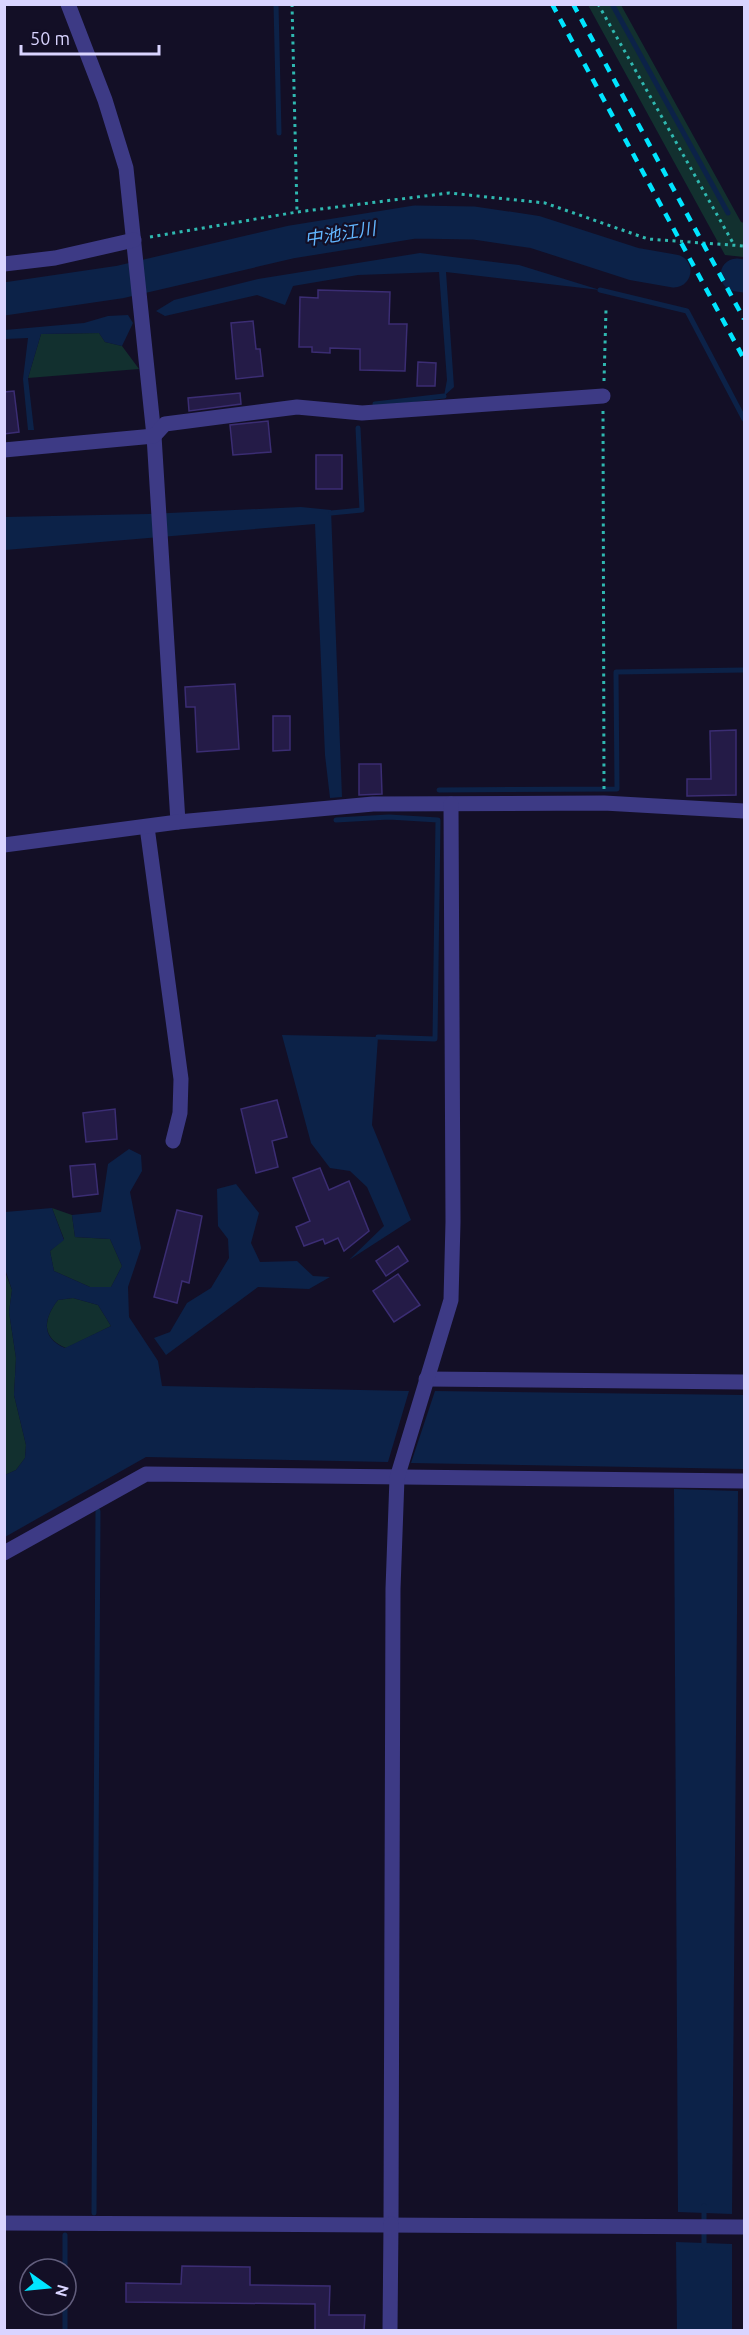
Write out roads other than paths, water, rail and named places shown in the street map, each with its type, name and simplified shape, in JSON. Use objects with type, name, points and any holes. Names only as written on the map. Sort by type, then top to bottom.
[{"type":"street","points":[[68,4],[118,137],[126,168],[154,436],[178,822]]},
{"type":"street","points":[[4,264],[55,258],[134,240]]},
{"type":"street","points":[[4,450],[154,436],[165,424],[297,407],[362,413],[603,396]]},
{"type":"street","points":[[4,845],[178,822],[373,804],[604,802],[744,811]]},
{"type":"street","points":[[390,2331],[393,1601],[396,1478],[451,1299],[453,1222],[451,804]]},
{"type":"street","points":[[147,827],[181,1079],[180,1113],[173,1141]]},
{"type":"street","points":[[426,1379],[744,1382]]},
{"type":"street","points":[[4,1553],[146,1474],[744,1481]]},
{"type":"street","points":[[4,2223],[391,2223],[744,2227]]},
{"type":"water","points":[[420,253],[519,265],[600,290],[446,272],[454,387],[444,396],[447,380],[439,272],[358,275],[293,286],[285,305],[257,295],[165,316],[156,311],[174,300],[258,279]]},
{"type":"water","points":[[128,315],[133,323],[122,346],[105,342],[99,333],[41,334],[28,378],[34,430],[28,430],[23,379],[28,338],[5,339],[5,330],[84,323],[108,316]]},
{"type":"water","points":[[301,507],[331,510],[342,797],[330,798],[325,755],[315,524],[5,550],[5,517],[148,514]]},
{"type":"water","points":[[282,1035],[378,1037],[372,1125],[411,1220],[349,1260],[384,1226],[367,1187],[350,1171],[330,1168],[311,1143]]},
{"type":"water","points":[[129,1149],[141,1155],[142,1171],[130,1192],[141,1248],[128,1287],[129,1317],[158,1361],[162,1386],[409,1391],[388,1462],[146,1457],[5,1537],[5,1475],[16,1470],[25,1458],[26,1445],[14,1395],[16,1358],[9,1312],[12,1290],[5,1269],[5,1212],[52,1208],[64,1240],[50,1251],[54,1271],[90,1287],[111,1287],[122,1266],[110,1239],[75,1237],[72,1215],[101,1212],[108,1164]],"holes":[[[73,1298],[98,1305],[111,1326],[65,1348],[57,1344],[48,1333],[49,1314],[58,1300]]]},
{"type":"water","points":[[236,1184],[259,1213],[251,1243],[260,1262],[297,1261],[313,1276],[330,1277],[309,1289],[258,1287],[166,1355],[154,1338],[170,1332],[187,1303],[211,1288],[229,1258],[228,1239],[218,1226],[217,1189]]},
{"type":"water","points":[[435,1391],[744,1395],[744,1469],[411,1463]]},
{"type":"water","points":[[674,1489],[738,1491],[732,2214],[678,2212]]},
{"type":"water","points":[[676,2242],[732,2244],[732,2330],[677,2330]]},
{"type":"waterway","points":[[276,4],[279,133]]},
{"type":"waterway","points":[[612,4],[728,213]]},
{"type":"waterway","name":"中池江川","points":[[4,299],[120,282],[291,242],[415,222],[474,223],[535,232],[634,264],[674,271]]},
{"type":"waterway","name":"中池江川","points":[[737,275],[744,276]]},
{"type":"waterway","points":[[600,290],[687,311],[744,419]]},
{"type":"waterway","points":[[375,404],[444,396]]},
{"type":"waterway","points":[[331,513],[362,510],[358,428]]},
{"type":"waterway","points":[[439,790],[617,789],[616,672],[744,670]]},
{"type":"waterway","points":[[336,820],[389,817],[438,820],[435,1039],[378,1037]]},
{"type":"waterway","points":[[94,2213],[98,1511]]},
{"type":"waterway","points":[[704,2206],[704,2247]]},
{"type":"waterway","points":[[65,2235],[65,2257]]},
{"type":"waterway","points":[[65,2317],[65,2330]]},
{"type":"railway","points":[[552,4],[744,359]]},
{"type":"railway","points":[[573,4],[744,319]]}]
